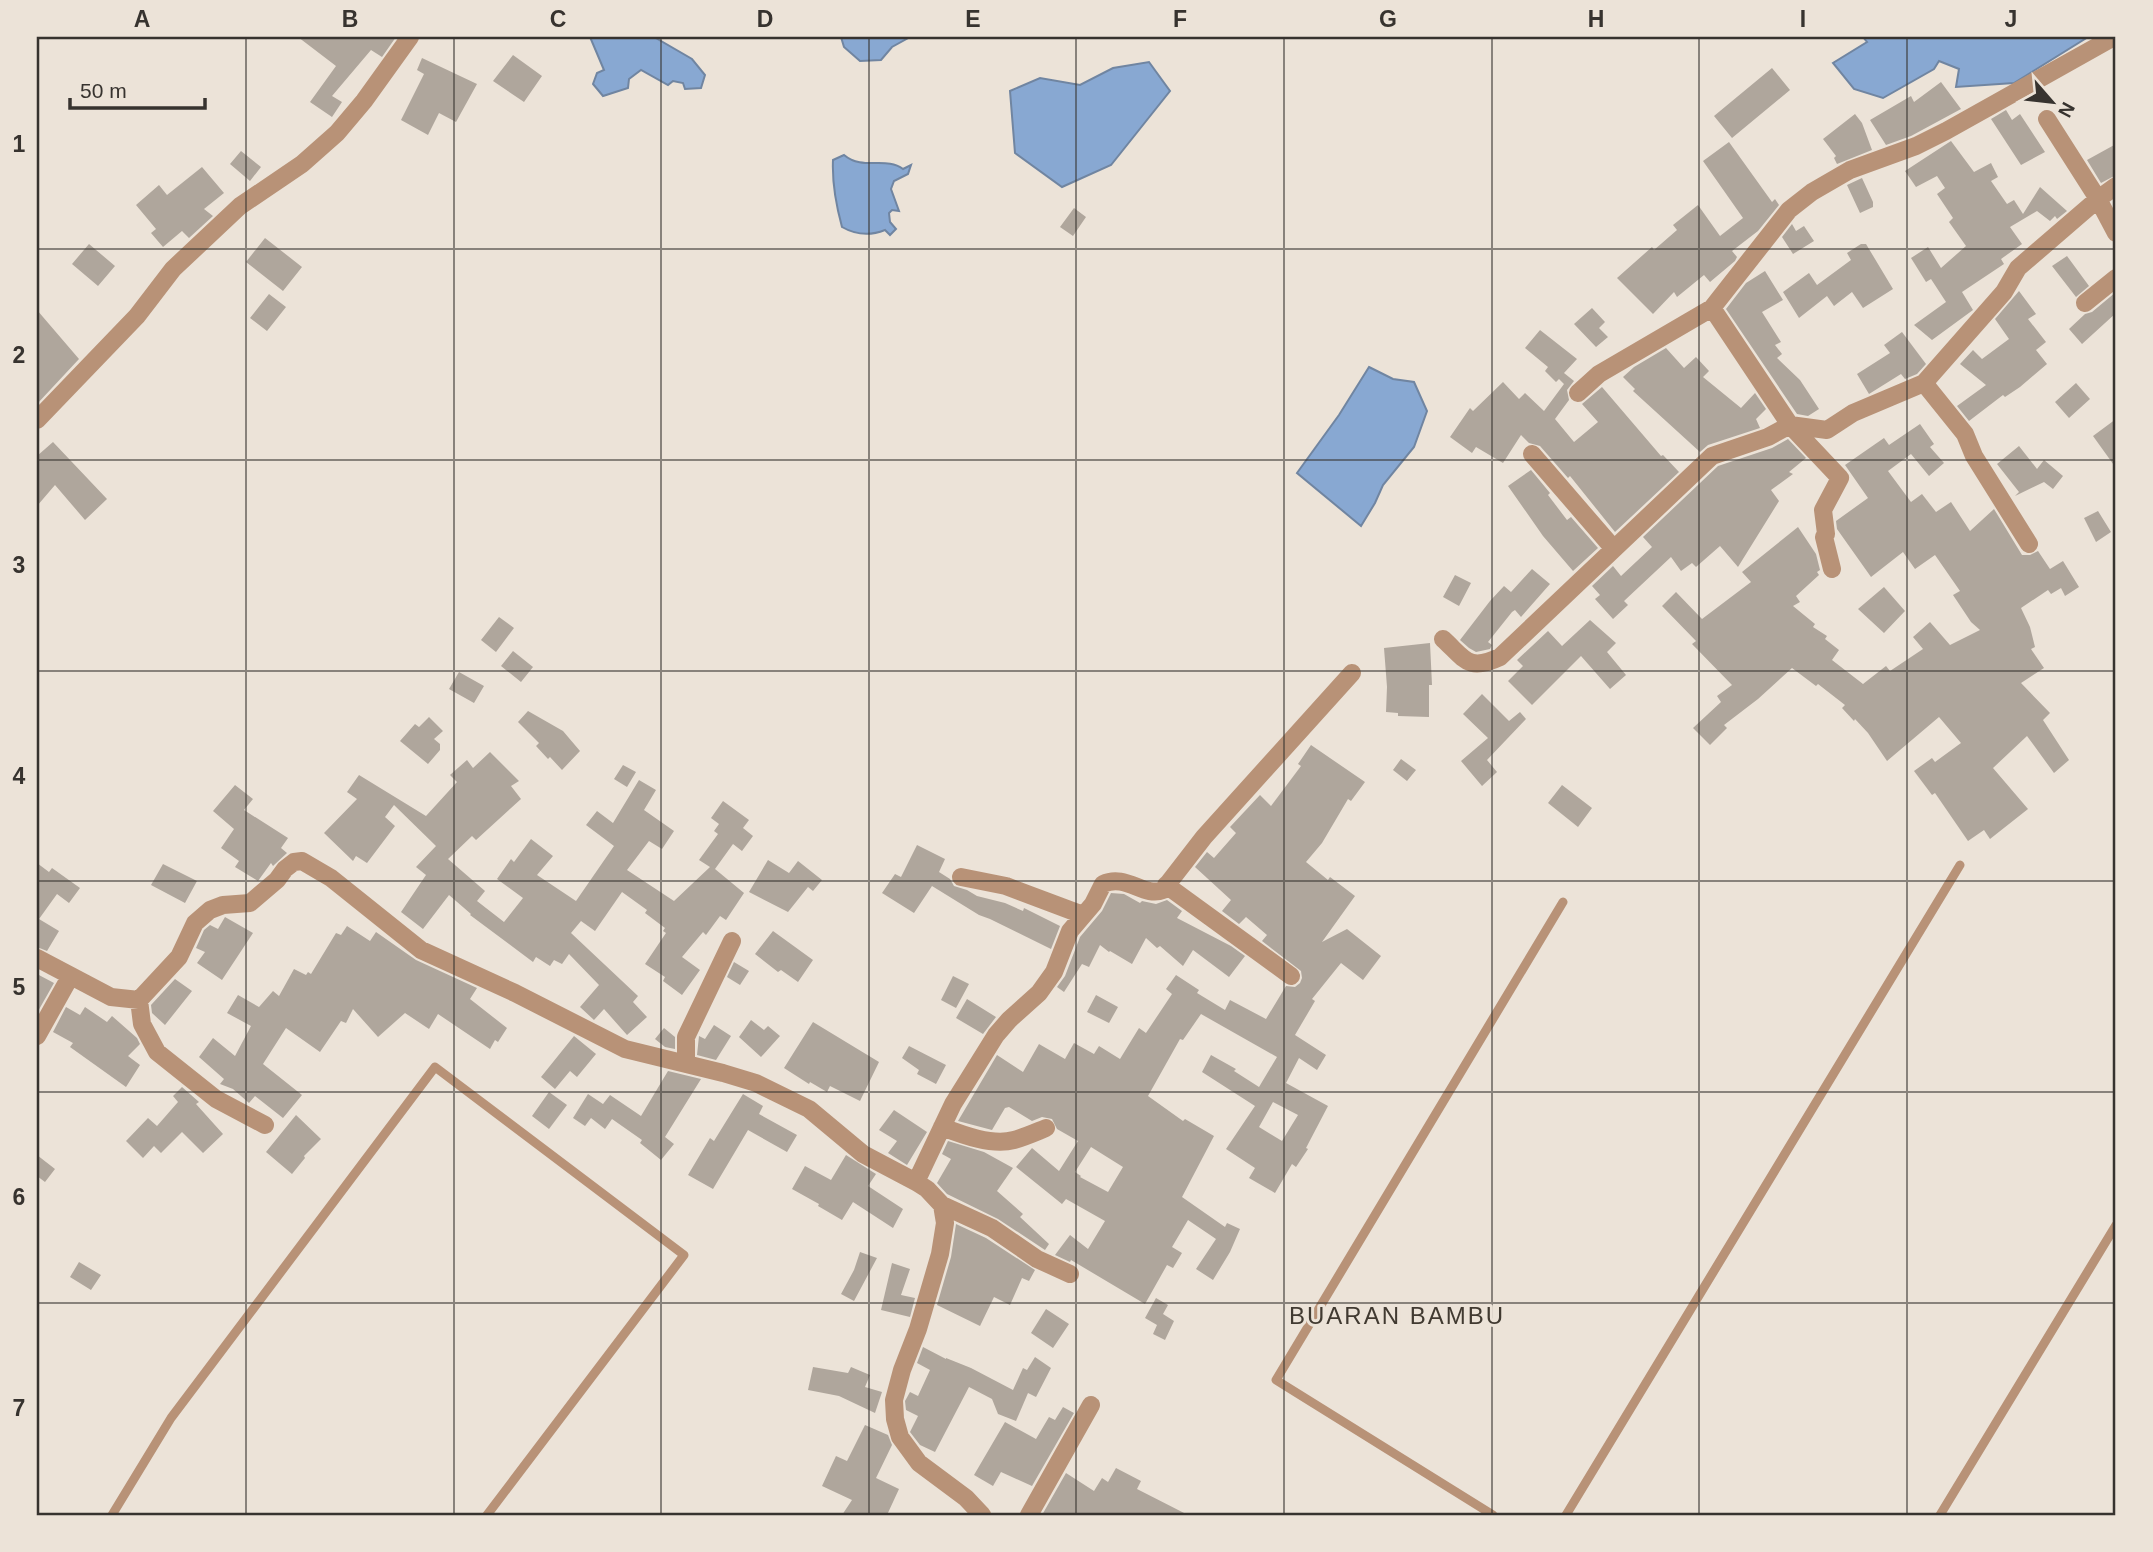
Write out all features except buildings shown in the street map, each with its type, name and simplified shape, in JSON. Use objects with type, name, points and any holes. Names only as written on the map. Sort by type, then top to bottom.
[{"type":"street","points":[[37,420],[137,316],[173,269],[240,206],[302,164],[337,133],[364,101],[410,37]]},
{"type":"street","points":[[1578,393],[1598,374],[1712,308],[1788,210],[1812,192],[1850,170],[1936,136],[2114,37]]},
{"type":"street","points":[[2047,119],[2098,199],[2116,233]]},
{"type":"street","points":[[1443,639],[1469,663],[1476,665],[1500,657],[1712,456],[1768,437],[1790,425],[1827,430],[1853,412],[1924,383],[2004,292],[2018,268],[2116,186]]},
{"type":"street","points":[[2085,303],[2116,278]]},
{"type":"street","points":[[1712,308],[1790,425],[1840,478],[1823,510],[1826,534],[1824,537],[1832,569]]},
{"type":"street","points":[[1924,383],[1965,434],[1974,456],[2029,544]]},
{"type":"street","points":[[1531,454],[1614,548]]},
{"type":"street","points":[[916,1182],[953,1104],[996,1035],[1039,993],[1054,972],[1070,931],[1093,904],[1103,884],[1111,880],[1158,892],[1352,673]]},
{"type":"street","points":[[139,1000],[179,957],[195,923],[210,910],[223,905],[250,903],[294,862],[302,861],[331,878],[421,950],[515,993],[625,1049],[756,1083],[809,1109],[863,1154],[927,1189],[942,1206],[992,1228],[1037,1258],[1070,1274]]},
{"type":"street","points":[[961,877],[1006,886],[1083,915]]},
{"type":"street","points":[[1166,885],[1291,976]]},
{"type":"street","points":[[687,1064],[686,1037],[732,941]]},
{"type":"street","points":[[37,958],[111,997],[139,1000]]},
{"type":"street","points":[[37,1036],[70,977]]},
{"type":"street","points":[[139,1000],[142,1024],[157,1052],[216,1099],[265,1125]]},
{"type":"street","points":[[942,1127],[999,1142],[1012,1141],[1046,1128]]},
{"type":"street","points":[[942,1206],[945,1223],[940,1254],[918,1329],[902,1370],[894,1400],[895,1419],[900,1437],[919,1463],[967,1498],[982,1515]]},
{"type":"street","points":[[1029,1515],[1091,1405]]},
{"type":"lane","points":[[1566,1515],[1960,865]]},
{"type":"lane","points":[[1493,1515],[1276,1380],[1563,902]]},
{"type":"lane","points":[[112,1515],[171,1418],[435,1067],[684,1255],[487,1515]]},
{"type":"lane","points":[[1940,1515],[2116,1225]]},
{"type":"water","points":[[590,37],[654,37],[692,59],[705,75],[701,88],[685,89],[683,83],[673,81],[668,85],[641,70],[629,79],[628,88],[603,96],[593,84],[597,73],[604,70]]},
{"type":"water","points":[[841,37],[910,37],[892,47],[881,60],[860,61],[844,47]]},
{"type":"water","points":[[1863,37],[2088,37],[2014,83],[1956,87],[1959,69],[1939,61],[1934,69],[1883,98],[1854,89],[1833,63],[1867,42]]},
{"type":"water","points":[[1149,62],[1170,91],[1111,165],[1062,187],[1015,153],[1010,91],[1040,78],[1080,85],[1113,68]]},
{"type":"water","points":[[844,155],[859,162],[896,165],[903,169],[911,165],[908,174],[894,181],[891,189],[899,211],[892,210],[889,213],[890,222],[896,229],[890,235],[885,230],[863,234],[842,227],[835,194],[833,160]]},
{"type":"water","points":[[1369,367],[1393,379],[1414,382],[1427,411],[1414,447],[1383,485],[1361,526],[1297,473],[1339,415]]},
{"type":"district","name":"BUARAN BAMBU","points":[[1397,1315]]}]
